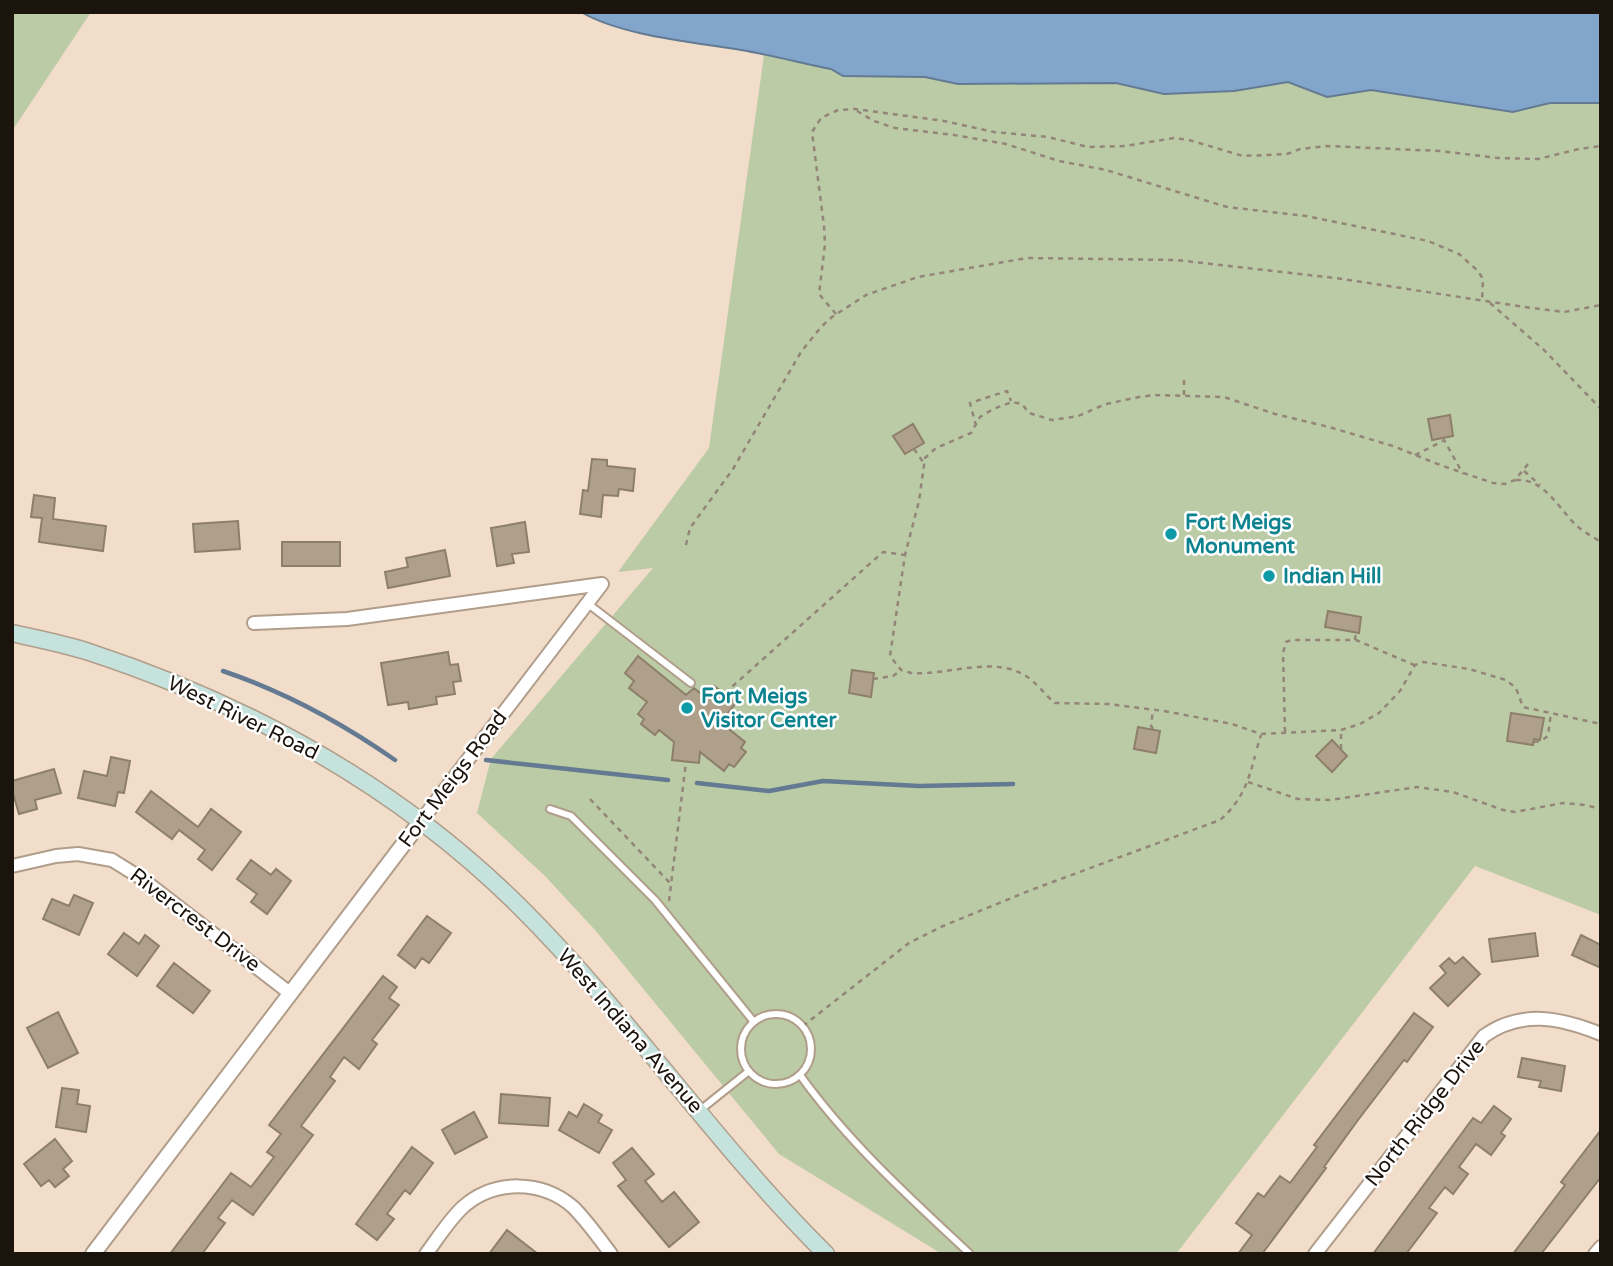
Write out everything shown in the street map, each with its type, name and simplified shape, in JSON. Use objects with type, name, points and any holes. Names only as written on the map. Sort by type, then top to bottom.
[{"type":"main road","name":"West River Road","points":[[12,633],[87,651],[219,701],[318,753],[421,821]]},
{"type":"main road","name":"West Indiana Avenue","points":[[421,821],[521,908],[573,963],[826,1254]]},
{"type":"street","name":"Fort Meigs Road","points":[[93,1254],[602,584],[347,619],[254,623]]},
{"type":"street","name":"Rivercrest Drive","points":[[12,866],[55,856],[78,854],[112,860],[141,878],[291,994]]},
{"type":"street","name":"North Ridge Drive","points":[[1315,1254],[1484,1036],[1503,1025],[1534,1017],[1555,1018],[1601,1034]]},
{"type":"street","points":[[426,1254],[470,1201],[489,1191],[511,1186],[533,1187],[564,1200],[580,1215],[611,1254]]},
{"type":"street","points":[[1595,1254],[1601,1247]]},
{"type":"lane","points":[[587,603],[691,683]]},
{"type":"lane","points":[[655,668],[661,660]]},
{"type":"lane","points":[[550,809],[571,816],[667,915],[754,1022]]},
{"type":"lane","points":[[774,1014],[795,1019],[803,1026],[811,1046],[811,1056],[800,1075],[791,1081],[769,1084],[758,1080],[749,1071],[741,1052],[742,1040],[754,1022],[774,1014]]},
{"type":"lane","points":[[699,1111],[749,1071]]},
{"type":"lane","points":[[800,1075],[821,1104],[896,1184],[970,1254]]},
{"type":"path","points":[[836,314],[819,294],[825,244],[812,132],[815,124],[828,113],[855,109],[944,121],[995,132],[1048,136],[1088,147],[1125,146],[1174,138],[1243,156],[1286,154],[1300,149],[1327,146],[1538,159],[1601,146]]},
{"type":"path","points":[[855,109],[874,121],[895,128],[1006,144],[1059,161],[1106,170],[1227,207],[1306,216],[1428,241],[1459,254],[1478,271],[1483,279],[1482,301]]},
{"type":"path","points":[[686,545],[690,528],[738,461],[801,352],[821,327],[866,295],[918,277],[1027,258],[1125,258],[1211,263],[1335,278],[1564,312],[1601,304]]},
{"type":"path","points":[[1489,302],[1544,350],[1601,409]]},
{"type":"path","points":[[1184,380],[1184,395]]},
{"type":"path","points":[[976,426],[970,403],[1007,391],[1012,402]]},
{"type":"path","points":[[1545,490],[1532,482],[1515,480],[1499,484],[1464,474],[1368,438],[1275,414],[1238,401],[1155,395],[1122,400],[1078,416],[1052,420],[1033,415],[1019,402],[1012,402],[984,414],[971,433],[931,450],[923,462],[919,502],[905,555],[890,656],[901,670],[918,674],[994,667],[1020,673],[1055,703],[1108,704],[1153,710],[1232,724],[1261,734],[1341,730],[1370,719],[1386,707],[1400,691],[1415,665],[1423,662],[1507,680],[1516,688],[1523,708],[1601,724]]},
{"type":"path","points":[[1415,455],[1443,440],[1464,474]]},
{"type":"path","points":[[914,449],[923,462]]},
{"type":"path","points":[[1515,480],[1528,464]]},
{"type":"path","points":[[1523,471],[1545,490],[1577,526],[1600,541]]},
{"type":"path","points":[[725,693],[883,552],[905,555]]},
{"type":"path","points":[[1355,640],[1356,632]]},
{"type":"path","points":[[1285,732],[1283,653],[1286,642],[1355,640],[1415,665]]},
{"type":"path","points":[[873,680],[893,676],[901,670]]},
{"type":"path","points":[[1153,710],[1153,729]]},
{"type":"path","points":[[1534,742],[1545,740],[1548,736],[1551,712]]},
{"type":"path","points":[[1341,730],[1341,749]]},
{"type":"path","points":[[1257,748],[1261,734]]},
{"type":"path","points":[[803,1026],[909,943],[943,926],[1031,890],[1220,820],[1235,807],[1248,782],[1255,756]]},
{"type":"path","points":[[667,915],[686,762]]},
{"type":"path","points":[[1248,782],[1298,799],[1330,800],[1417,787],[1453,792],[1515,812],[1563,803],[1601,809]]},
{"type":"path","points":[[590,799],[671,884]]},
{"type":"green space","points":[[12,12],[91,12],[12,131]]},
{"type":"green space","points":[[764,55],[831,69],[843,76],[925,77],[958,84],[1116,83],[1165,94],[1234,91],[1288,82],[1327,97],[1370,90],[1513,112],[1550,103],[1601,103],[1601,915],[1475,866],[1176,1254],[942,1254],[779,1154],[595,930],[545,876],[477,813],[491,759],[653,568],[618,572],[709,448]]},
{"type":"water","points":[[581,12],[1601,12],[1601,103],[1550,103],[1513,112],[1371,90],[1327,97],[1288,82],[1234,91],[1164,94],[1116,83],[958,84],[925,77],[843,76],[831,69],[764,54],[637,32]]},
{"type":"building","points":[[1450,415],[1453,436],[1432,440],[1428,419]]},
{"type":"building","points":[[913,424],[924,443],[905,454],[893,436]]},
{"type":"building","points":[[592,459],[607,460],[607,466],[635,469],[633,491],[619,489],[618,496],[603,495],[601,517],[580,514],[583,490],[588,491]]},
{"type":"building","points":[[34,495],[55,498],[53,519],[106,526],[103,551],[39,542],[42,518],[31,517]]},
{"type":"building","points":[[238,521],[240,549],[195,552],[193,524]]},
{"type":"building","points":[[525,522],[529,552],[512,554],[514,563],[497,566],[491,528]]},
{"type":"building","points":[[282,542],[340,542],[340,566],[282,566]]},
{"type":"building","points":[[445,550],[450,576],[388,588],[385,572],[408,567],[406,558]]},
{"type":"building","points":[[1328,611],[1361,617],[1359,633],[1325,627]]},
{"type":"building","points":[[448,652],[450,665],[458,664],[461,681],[453,682],[455,694],[436,697],[437,704],[409,709],[408,702],[388,705],[381,663]]},
{"type":"building","name":"Fort Meigs Visitor Center","points":[[638,656],[686,695],[694,688],[705,697],[714,686],[736,703],[727,714],[735,720],[729,729],[745,742],[741,748],[746,752],[734,767],[729,764],[724,771],[700,752],[699,763],[672,760],[674,742],[659,730],[655,735],[641,724],[644,719],[638,714],[647,702],[629,688],[634,681],[625,673]]},
{"type":"building","points":[[852,670],[874,673],[871,697],[849,693]]},
{"type":"building","points":[[1511,713],[1544,718],[1540,740],[1534,739],[1533,745],[1507,741]]},
{"type":"building","points":[[1138,727],[1160,731],[1156,753],[1134,749]]},
{"type":"building","points":[[1332,740],[1347,756],[1332,772],[1316,756]]},
{"type":"building","points":[[111,757],[130,761],[124,793],[118,792],[115,806],[78,798],[84,771],[107,776]]},
{"type":"building","points":[[54,769],[61,793],[35,800],[37,809],[19,814],[12,781]]},
{"type":"building","points":[[151,791],[198,827],[211,809],[241,832],[212,870],[198,859],[205,850],[179,830],[172,839],[136,812]]},
{"type":"building","points":[[251,860],[271,875],[276,869],[291,881],[267,914],[251,902],[257,894],[237,879]]},
{"type":"building","points":[[74,895],[93,903],[79,935],[43,919],[52,899],[69,906]]},
{"type":"building","points":[[427,916],[451,933],[429,963],[422,958],[415,968],[398,955]]},
{"type":"building","points":[[124,933],[139,944],[145,935],[159,946],[137,976],[108,954]]},
{"type":"building","points":[[1535,933],[1538,956],[1492,962],[1489,939]]},
{"type":"building","points":[[1581,935],[1601,945],[1601,968],[1572,955]]},
{"type":"building","points":[[1463,957],[1480,974],[1448,1006],[1430,988],[1446,973],[1440,966],[1449,958],[1455,964]]},
{"type":"building","points":[[174,963],[210,991],[193,1013],[157,986]]},
{"type":"building","points":[[383,976],[397,987],[389,998],[399,1005],[372,1040],[377,1044],[359,1069],[344,1057],[330,1077],[335,1081],[301,1126],[313,1135],[253,1215],[232,1200],[218,1218],[225,1223],[202,1254],[170,1254],[231,1173],[251,1187],[274,1157],[267,1152],[281,1134],[269,1125]]},
{"type":"building","points":[[58,1012],[78,1053],[48,1068],[27,1028]]},
{"type":"building","points":[[1414,1013],[1433,1027],[1358,1120],[1262,1254],[1238,1254],[1252,1235],[1236,1223],[1258,1193],[1264,1197],[1280,1176],[1290,1183],[1317,1147],[1314,1145]]},
{"type":"building","points":[[1522,1058],[1565,1066],[1561,1091],[1539,1087],[1541,1081],[1518,1077]]},
{"type":"building","points":[[62,1088],[79,1090],[77,1104],[90,1106],[86,1132],[56,1127]]},
{"type":"building","points":[[501,1094],[550,1098],[548,1126],[499,1123]]},
{"type":"building","points":[[584,1104],[602,1115],[598,1122],[612,1130],[599,1153],[559,1130],[569,1112],[577,1117]]},
{"type":"building","points":[[1494,1106],[1511,1119],[1501,1133],[1505,1136],[1491,1155],[1476,1144],[1459,1167],[1468,1174],[1453,1194],[1445,1187],[1429,1208],[1437,1213],[1406,1254],[1373,1254],[1473,1118],[1481,1123]]},
{"type":"building","points":[[474,1112],[487,1137],[455,1154],[442,1130]]},
{"type":"building","points":[[1601,1130],[1601,1177],[1541,1254],[1513,1254],[1565,1185],[1561,1182]]},
{"type":"building","points":[[55,1139],[72,1161],[63,1169],[69,1176],[55,1187],[49,1180],[41,1186],[24,1164]]},
{"type":"building","points":[[412,1147],[433,1163],[410,1194],[405,1190],[387,1214],[394,1219],[377,1240],[356,1224]]},
{"type":"building","points":[[632,1148],[654,1174],[645,1181],[662,1202],[674,1192],[699,1222],[669,1247],[618,1186],[626,1180],[613,1163]]},
{"type":"building","points":[[507,1230],[538,1254],[489,1254]]},
{"type":"waterway","points":[[223,671],[312,710],[395,760]]},
{"type":"waterway","points":[[486,760],[668,780]]},
{"type":"waterway","points":[[697,783],[769,791],[823,781],[919,786],[1013,784]]},
{"type":"place","name":"Fort Meigs Monument","points":[[1171,534]]},
{"type":"place","name":"Indian Hill","points":[[1269,576]]},
{"type":"place","name":"Fort Meigs Visitor Center","points":[[687,708]]}]
